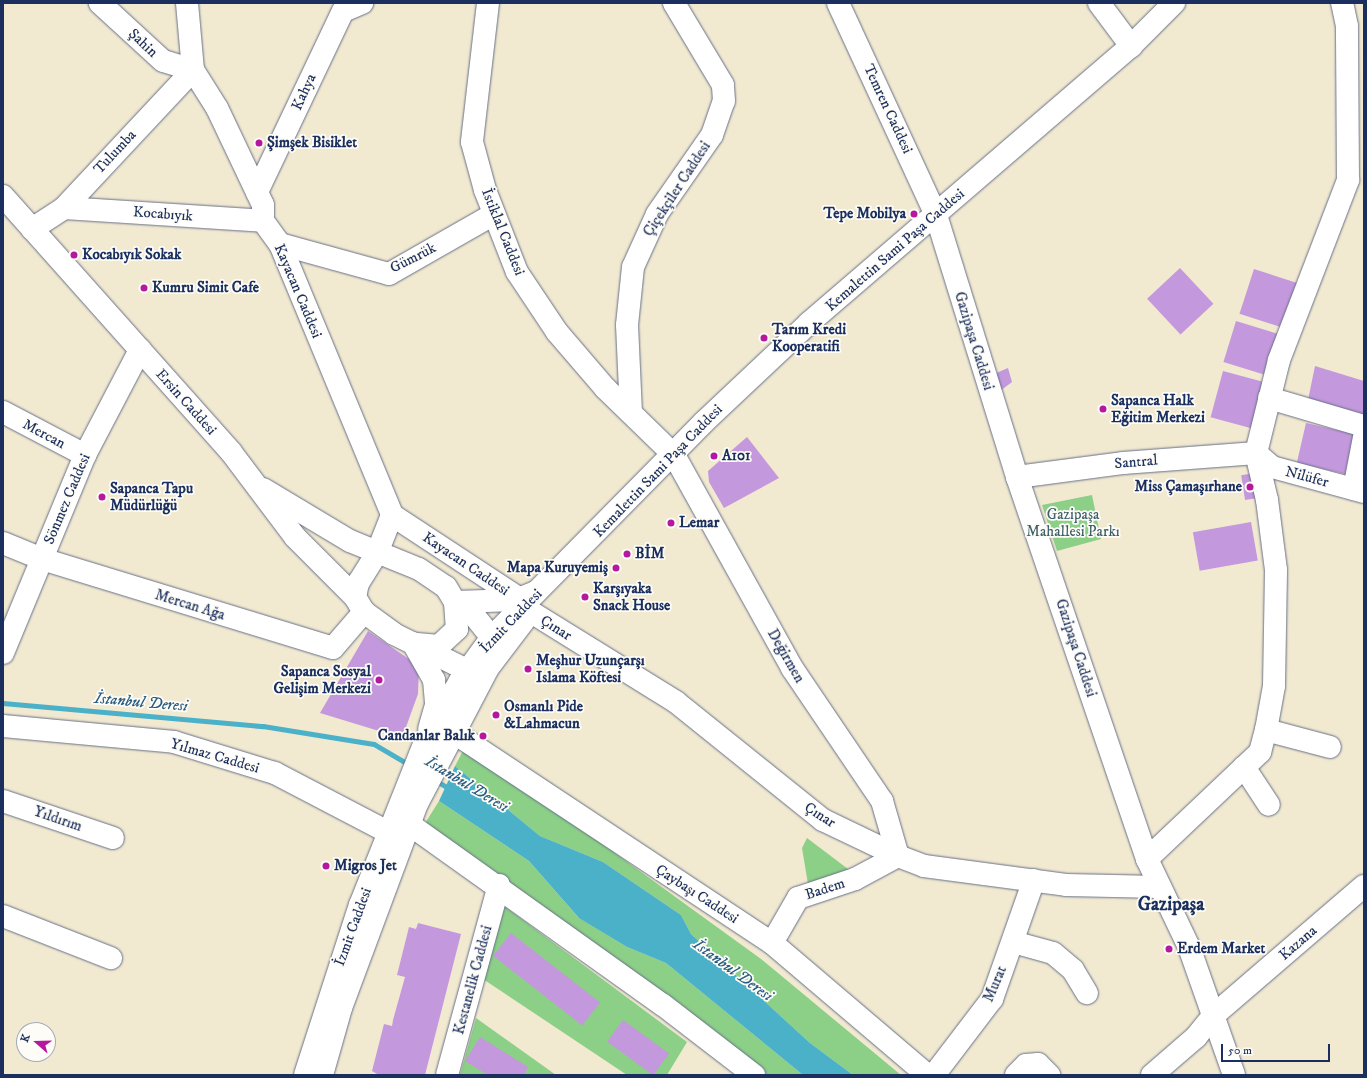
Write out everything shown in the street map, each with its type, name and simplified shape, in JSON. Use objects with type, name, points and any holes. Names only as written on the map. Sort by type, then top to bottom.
[{"type":"street","name":"Şahin","points":[[100,3],[162,61],[192,70]]},
{"type":"street","points":[[187,3],[192,70],[216,108],[257,192],[263,205],[263,221]]},
{"type":"street","name":"Kahya","points":[[257,192],[343,11],[362,3]]},
{"type":"street","name":"İstiklal Caddesi","points":[[488,3],[472,142],[494,214],[517,272],[557,332],[631,413],[674,455]]},
{"type":"street","name":"Çiçekçiler Caddesi","points":[[631,413],[627,325],[633,267],[657,214],[712,135],[724,101],[724,85],[674,3]]},
{"type":"street","name":"Temren Caddesi","points":[[838,3],[936,215]]},
{"type":"street","points":[[1099,3],[1131,46]]},
{"type":"street","name":"Kemalettin Sami Paşa Caddesi","points":[[574,557],[674,455],[809,323],[1131,46],[1174,3]]},
{"type":"street","points":[[1147,859],[1260,752],[1266,730],[1274,686],[1276,570],[1267,500],[1256,453],[1269,398],[1292,322],[1356,175],[1346,26],[1342,3]]},
{"type":"street","name":"Tulumba","points":[[32,229],[64,208],[192,70]]},
{"type":"street","name":"Ersin Caddesi","points":[[3,196],[262,489],[295,537],[359,605],[413,643],[478,669]]},
{"type":"street","name":"Kocabıyık","points":[[64,208],[263,221]]},
{"type":"street","name":"Gümrük","points":[[280,244],[389,274],[494,214]]},
{"type":"street","name":"Gazipaşa Caddesi","points":[[936,215],[1017,477],[1147,859],[1189,947],[1234,1075]]},
{"type":"street","name":"Kayacan Caddesi","points":[[263,221],[280,244],[392,515],[525,606]]},
{"type":"street","name":"Sönmez Caddesi","points":[[3,652],[85,455],[140,350]]},
{"type":"street","points":[[1269,398],[1364,426]]},
{"type":"street","name":"Mercan","points":[[3,412],[85,455]]},
{"type":"street","points":[[1359,491],[1364,438]]},
{"type":"street","name":"Santral","points":[[1017,477],[1124,463],[1256,453]]},
{"type":"street","name":"Nilüfer","points":[[1256,453],[1272,467],[1359,491]]},
{"type":"street","name":"Değirmen","points":[[674,455],[792,668],[882,801],[898,856]]},
{"type":"street","points":[[262,489],[350,541],[419,570],[446,587],[454,602],[456,629],[439,646],[413,643]]},
{"type":"street","points":[[359,605],[358,583],[377,553],[392,515]]},
{"type":"street","name":"Mercan Ağa","points":[[3,543],[42,559],[333,648],[359,605]]},
{"type":"street","name":"İzmit Caddesi","points":[[497,643],[540,590],[574,557]]},
{"type":"street","name":"İzmit Caddesi","points":[[305,1075],[326,1003],[388,832],[410,801],[478,669],[525,606],[574,557]]},
{"type":"street","points":[[454,602],[525,606],[540,590]]},
{"type":"street","points":[[454,602],[472,613],[497,643]]},
{"type":"street","name":"Çınar","points":[[525,606],[676,702],[823,820],[898,856],[924,866],[1034,880],[1160,887]]},
{"type":"street","points":[[413,643],[434,680],[440,741]]},
{"type":"street","name":"İzmit Caddesi","points":[[440,741],[478,669]]},
{"type":"street","name":"Yılmaz Caddesi","points":[[3,726],[174,742],[275,773],[388,832]]},
{"type":"street","points":[[1266,730],[1330,747]]},
{"type":"street","name":"Çaybaşı Caddesi","points":[[440,741],[772,943],[927,1075]]},
{"type":"street","points":[[1244,766],[1269,805]]},
{"type":"street","name":"Yıldırım","points":[[3,800],[113,838]]},
{"type":"street","name":"İzmit Caddesi","points":[[322,1075],[341,1008],[409,824],[410,801]]},
{"type":"street","points":[[409,824],[499,885],[754,1075]]},
{"type":"street","name":"Badem","points":[[772,943],[798,898],[855,879],[898,856]]},
{"type":"street","name":"Murat","points":[[934,1075],[992,999],[1034,880]]},
{"type":"street","name":"Kestanelik Caddesi","points":[[447,1075],[499,885]]},
{"type":"street","name":"Kazana","points":[[1152,1075],[1196,1037],[1214,1015],[1364,886]]},
{"type":"street","points":[[3,916],[111,958]]},
{"type":"street","points":[[1013,942],[1053,953],[1073,970],[1087,993]]},
{"type":"street","points":[[1016,1075],[1026,1066],[1038,1064],[1049,1075]]},
{"type":"green space","name":"Gazipaşa Mahallesi Parkı","points":[[1092,495],[1101,539],[1057,551],[1042,505]]},
{"type":"green space","points":[[466,745],[761,959],[901,1075],[853,1075],[810,1043],[691,934],[681,915],[603,862],[540,836],[455,766]]},
{"type":"green space","points":[[439,801],[529,861],[578,917],[627,947],[666,963],[803,1075],[766,1075],[746,1057],[422,828]]},
{"type":"green space","points":[[807,838],[852,872],[808,884],[802,848]]},
{"type":"green space","points":[[504,906],[687,1042],[667,1075],[627,1075],[483,979]]},
{"type":"green space","points":[[476,1018],[556,1075],[460,1075]]},
{"type":"water","points":[[455,766],[540,836],[603,862],[681,915],[691,934],[810,1043],[853,1075],[803,1075],[666,963],[627,947],[579,918],[529,861],[439,801]]},
{"type":"building","points":[[1180,268],[1213,304],[1181,335],[1147,299]]},
{"type":"building","points":[[1254,269],[1303,285],[1289,330],[1239,314]]},
{"type":"building","points":[[1236,321],[1283,335],[1270,376],[1223,362]]},
{"type":"building","points":[[1315,366],[1364,381],[1364,421],[1307,405]]},
{"type":"building","points":[[1008,368],[1012,382],[1000,391],[994,374]]},
{"type":"building","points":[[1223,371],[1268,383],[1256,430],[1211,417]]},
{"type":"building","points":[[1306,423],[1362,436],[1352,476],[1297,463]]},
{"type":"building","points":[[747,437],[779,478],[724,508],[709,482],[708,471]]},
{"type":"building","name":"Miss Çamaşırhane","points":[[1255,473],[1259,498],[1245,500],[1241,475]]},
{"type":"building","points":[[1251,522],[1258,560],[1200,571],[1193,532]]},
{"type":"building","name":"Sapanca Sosyal Gelişim Merkezi","points":[[368,631],[419,666],[418,694],[402,738],[320,713]]},
{"type":"building","points":[[418,923],[461,934],[425,1075],[379,1075],[372,1071],[384,1024],[392,1026],[405,977],[397,975],[409,927],[416,929]]},
{"type":"building","points":[[511,933],[600,1003],[582,1025],[493,956]]},
{"type":"building","points":[[623,1020],[669,1054],[653,1075],[607,1042]]},
{"type":"building","points":[[480,1037],[528,1067],[524,1075],[488,1075],[465,1061]]},
{"type":"waterway","name":"İstanbul Deresi","points":[[3,703],[263,726],[374,744],[410,765]]},
{"type":"waterway","name":"İstanbul Deresi","points":[[435,780],[450,789]]},
{"type":"place","name":"Şimşek Bisiklet","points":[[259,143]]},
{"type":"place","name":"Tepe Mobilya","points":[[914,214]]},
{"type":"place","name":"Kocabıyık Sokak","points":[[74,255]]},
{"type":"place","name":"Kumru Simit Cafe","points":[[144,288]]},
{"type":"place","name":"Tarım Kredi Kooperatifi","points":[[764,338]]},
{"type":"place","name":"Sapanca Halk Eğitim Merkezi","points":[[1103,409]]},
{"type":"place","name":"A101","points":[[714,456]]},
{"type":"place","name":"Miss Çamaşırhane","points":[[1250,487]]},
{"type":"place","name":"Sapanca Tapu Müdürlüğü","points":[[102,497]]},
{"type":"place","name":"Lemar","points":[[671,523]]},
{"type":"place","name":"BİM","points":[[627,554]]},
{"type":"place","name":"Mapa Kuruyemiş","points":[[616,568]]},
{"type":"place","name":"Karşıyaka Snack House","points":[[585,597]]},
{"type":"place","name":"Meşhur Uzunçarşı Islama Köftesi","points":[[528,669]]},
{"type":"place","name":"Sapanca Sosyal Gelişim Merkezi","points":[[379,680]]},
{"type":"place","name":"Osmanlı Pide &Lahmacun","points":[[496,715]]},
{"type":"place","name":"Candanlar Balık","points":[[483,736]]},
{"type":"place","name":"Migros Jet","points":[[326,866]]},
{"type":"place","name":"Erdem Market","points":[[1169,949]]},
{"type":"district","name":"Gazipaşa","points":[[1171,905]]}]
